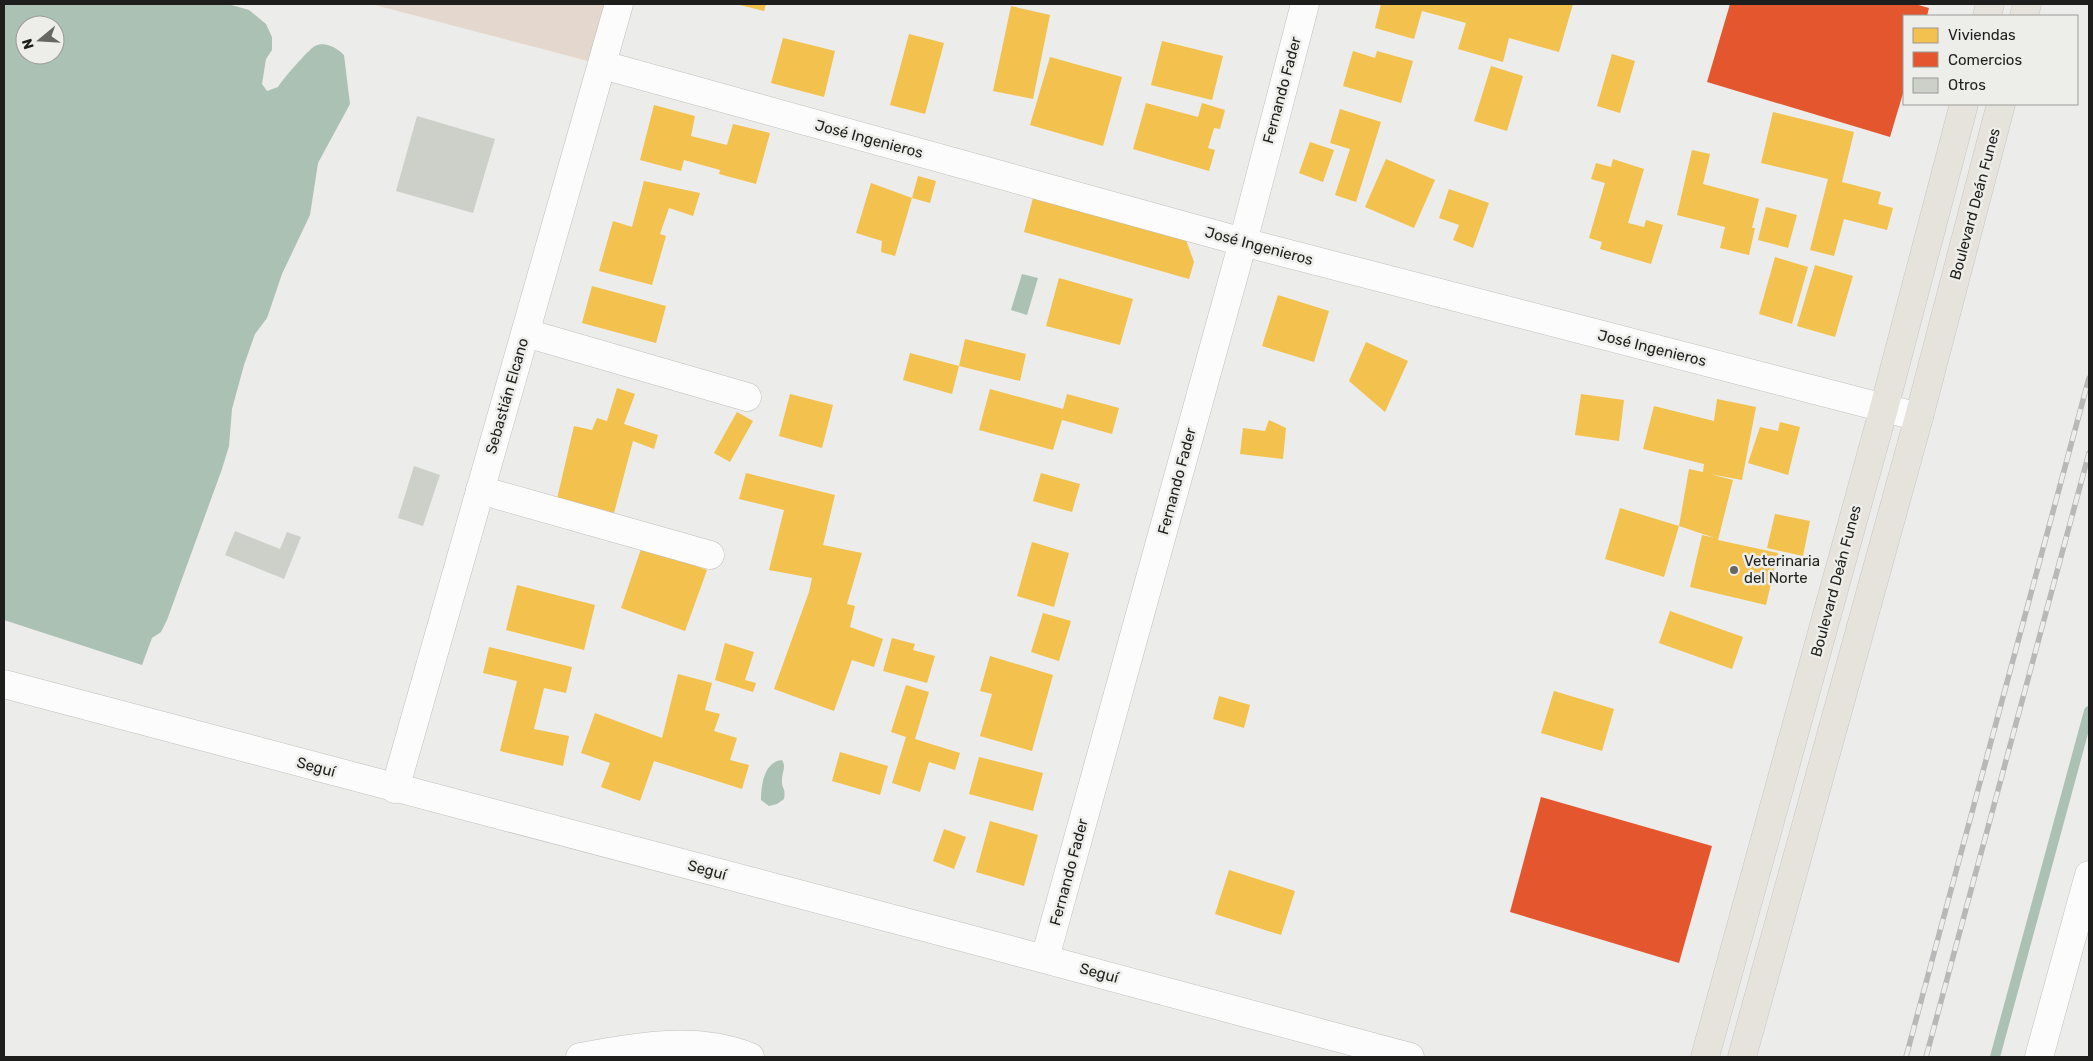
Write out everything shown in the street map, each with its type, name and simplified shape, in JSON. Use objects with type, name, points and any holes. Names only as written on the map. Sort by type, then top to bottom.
[{"type":"main road","name":"Boulevard Deán Funes","points":[[1705,1057],[1884,408],[1964,105]]},
{"type":"main road","name":"Boulevard Deán Funes","points":[[1742,1057],[1919,417],[2001,105]]},
{"type":"street","name":"Sebastián Elcano","points":[[395,788],[526,334],[618,4]]},
{"type":"street","name":"Fernando Fader","points":[[1045,958],[1243,242],[1305,4]]},
{"type":"street","name":"José Ingenieros","points":[[602,65],[1243,242],[1919,417]]},
{"type":"street","points":[[526,334],[747,397]]},
{"type":"street","points":[[480,490],[710,555]]},
{"type":"street","name":"Seguí","points":[[4,684],[1045,958],[1410,1057]]},
{"type":"street","points":[[2039,1057],[2089,875]]},
{"type":"street","points":[[580,1057],[678,1043],[732,1050],[750,1057]]},
{"type":"shaded area","points":[[4,4],[228,4],[249,10],[266,24],[272,37],[272,50],[266,59],[262,84],[267,91],[278,87],[295,65],[315,46],[327,45],[344,55],[350,104],[318,163],[310,215],[282,274],[267,318],[255,334],[244,365],[232,409],[229,446],[222,469],[167,620],[161,632],[152,638],[142,665],[4,620]]},
{"type":"shaded area","points":[[371,4],[619,4],[603,65]]},
{"type":"shaded area","points":[[1022,274],[1038,278],[1027,315],[1011,310]]},
{"type":"shaded area","points":[[782,760],[784,766],[782,784],[785,793],[784,799],[777,804],[769,806],[761,800],[763,781],[771,765]]},
{"type":"building: Viviendas","points":[[736,4],[766,4],[764,11]]},
{"type":"building: Viviendas","points":[[1381,4],[1573,4],[1559,52],[1509,38],[1503,62],[1458,49],[1466,23],[1422,11],[1414,39],[1375,28]]},
{"type":"building: Viviendas","points":[[1011,6],[1050,15],[1033,99],[993,91]]},
{"type":"building: Viviendas","points":[[909,34],[944,43],[925,114],[890,105]]},
{"type":"building: Viviendas","points":[[783,38],[835,51],[824,97],[771,83]]},
{"type":"building: Viviendas","points":[[1162,41],[1223,56],[1212,100],[1151,85]]},
{"type":"building: Viviendas","points":[[1353,51],[1375,58],[1377,51],[1413,61],[1401,103],[1343,86]]},
{"type":"building: Viviendas","points":[[1612,54],[1635,61],[1620,113],[1597,106]]},
{"type":"building: Viviendas","points":[[1050,57],[1122,77],[1103,146],[1030,125]]},
{"type":"building: Viviendas","points":[[1491,66],[1523,76],[1507,131],[1474,121]]},
{"type":"building: Viviendas","points":[[1146,103],[1198,117],[1202,103],[1225,110],[1220,129],[1214,128],[1208,148],[1215,150],[1209,171],[1133,149]]},
{"type":"building: Viviendas","points":[[654,105],[695,116],[691,136],[727,145],[733,124],[770,133],[756,184],[719,174],[720,170],[684,160],[681,171],[640,160]]},
{"type":"building: Viviendas","points":[[1340,109],[1381,122],[1356,202],[1335,195],[1350,149],[1330,143]]},
{"type":"building: Viviendas","points":[[1773,112],[1854,132],[1842,182],[1881,192],[1878,204],[1893,208],[1887,230],[1844,219],[1834,256],[1810,250],[1828,179],[1761,163]]},
{"type":"building: Viviendas","points":[[1310,142],[1334,150],[1323,182],[1299,173]]},
{"type":"building: Viviendas","points":[[1692,150],[1710,154],[1703,184],[1759,199],[1752,228],[1755,228],[1749,255],[1720,248],[1725,227],[1677,215]]},
{"type":"building: Viviendas","points":[[1386,159],[1435,180],[1414,228],[1365,207]]},
{"type":"building: Viviendas","points":[[1613,159],[1644,169],[1628,223],[1644,227],[1646,220],[1663,225],[1651,264],[1600,249],[1602,242],[1589,238],[1605,183],[1591,179],[1596,163],[1611,167]]},
{"type":"building: Viviendas","points":[[918,176],[936,181],[930,203],[912,198]]},
{"type":"building: Viviendas","points":[[644,181],[700,193],[693,216],[669,208],[660,234],[666,236],[652,285],[599,271],[613,221],[632,227]]},
{"type":"building: Viviendas","points":[[871,183],[912,198],[895,256],[881,252],[882,241],[856,233]]},
{"type":"building: Viviendas","points":[[1449,189],[1489,203],[1473,248],[1453,240],[1459,225],[1439,218]]},
{"type":"building: Viviendas","points":[[1033,198],[1186,240],[1194,262],[1189,279],[1024,232]]},
{"type":"building: Viviendas","points":[[1766,207],[1797,215],[1788,248],[1758,240]]},
{"type":"building: Viviendas","points":[[1775,257],[1808,267],[1792,324],[1759,314]]},
{"type":"building: Viviendas","points":[[1815,265],[1853,276],[1835,337],[1797,326]]},
{"type":"building: Viviendas","points":[[1059,278],[1133,299],[1120,345],[1046,326]]},
{"type":"building: Viviendas","points":[[592,286],[666,306],[656,343],[582,323]]},
{"type":"building: Viviendas","points":[[1278,295],[1329,311],[1314,362],[1262,346]]},
{"type":"building: Viviendas","points":[[965,339],[1026,354],[1020,381],[959,366]]},
{"type":"building: Viviendas","points":[[1366,342],[1408,361],[1385,412],[1349,381]]},
{"type":"building: Viviendas","points":[[910,353],[959,366],[952,394],[903,380]]},
{"type":"building: Viviendas","points":[[617,388],[635,394],[624,424],[658,435],[654,449],[633,441],[614,513],[557,499],[574,426],[592,430],[597,418],[607,421]]},
{"type":"building: Viviendas","points":[[990,389],[1063,409],[1067,394],[1119,408],[1112,434],[1062,420],[1053,450],[979,430]]},
{"type":"building: Viviendas","points":[[790,394],[833,405],[822,448],[779,436]]},
{"type":"building: Viviendas","points":[[1581,394],[1624,400],[1619,441],[1575,435]]},
{"type":"building: Viviendas","points":[[1717,399],[1756,407],[1742,480],[1710,474],[1733,480],[1718,540],[1778,553],[1766,605],[1690,587],[1702,535],[1715,538],[1679,526],[1689,469],[1703,472],[1704,464],[1643,449],[1654,406],[1714,421]]},
{"type":"building: Viviendas","points":[[737,412],[753,421],[730,462],[714,453]]},
{"type":"building: Viviendas","points":[[1269,420],[1286,428],[1283,459],[1240,454],[1243,428],[1265,431]]},
{"type":"building: Viviendas","points":[[1780,422],[1800,427],[1788,475],[1748,463],[1760,427],[1778,431]]},
{"type":"building: Viviendas","points":[[746,473],[835,495],[823,545],[862,553],[847,604],[855,606],[850,627],[883,639],[874,667],[852,660],[834,711],[774,689],[809,592],[812,578],[769,570],[784,510],[739,499]]},
{"type":"building: Viviendas","points":[[1041,473],[1080,484],[1072,512],[1033,501]]},
{"type":"building: Viviendas","points":[[1620,508],[1679,526],[1664,577],[1605,559]]},
{"type":"building: Viviendas","points":[[1775,514],[1810,521],[1803,556],[1767,548]]},
{"type":"building: Viviendas","points":[[1032,542],[1069,553],[1054,607],[1017,596]]},
{"type":"building: Viviendas","points":[[642,546],[707,570],[685,631],[621,608]]},
{"type":"building: Viviendas","points":[[517,585],[595,605],[584,650],[506,630]]},
{"type":"building: Viviendas","points":[[1670,611],[1743,637],[1732,669],[1659,643]]},
{"type":"building: Viviendas","points":[[1043,613],[1071,621],[1059,661],[1031,652]]},
{"type":"building: Viviendas","points":[[892,638],[915,644],[913,650],[935,656],[927,683],[883,671]]},
{"type":"building: Viviendas","points":[[725,643],[754,652],[745,680],[756,683],[753,692],[715,680]]},
{"type":"building: Viviendas","points":[[489,647],[572,667],[566,693],[544,688],[534,729],[569,736],[563,766],[500,751],[517,681],[483,673]]},
{"type":"building: Viviendas","points":[[990,656],[1053,675],[1032,751],[980,736],[992,694],[980,691]]},
{"type":"building: Viviendas","points":[[678,674],[712,683],[705,710],[720,714],[714,731],[737,738],[730,760],[749,765],[742,789],[654,761],[640,801],[601,787],[610,763],[581,753],[595,713],[662,738]]},
{"type":"building: Viviendas","points":[[906,685],[929,692],[915,739],[960,753],[955,770],[929,762],[920,792],[892,783],[906,737],[891,732]]},
{"type":"building: Viviendas","points":[[1554,691],[1614,709],[1602,751],[1541,733]]},
{"type":"building: Viviendas","points":[[1219,696],[1250,705],[1244,728],[1213,719]]},
{"type":"building: Viviendas","points":[[840,752],[888,766],[880,795],[832,781]]},
{"type":"building: Viviendas","points":[[979,757],[1043,773],[1033,811],[969,794]]},
{"type":"building: Viviendas","points":[[990,821],[1038,835],[1024,886],[976,872]]},
{"type":"building: Viviendas","points":[[944,829],[966,837],[954,869],[933,861]]},
{"type":"building: Viviendas","points":[[1229,870],[1295,891],[1281,935],[1215,914]]},
{"type":"building: Comercios","points":[[1730,4],[1915,4],[1929,8],[1927,15],[1903,15],[1903,93],[1890,137],[1707,82]]},
{"type":"building: Comercios","points":[[1541,797],[1712,846],[1679,963],[1510,912]]},
{"type":"building: Otros","points":[[417,116],[495,139],[473,213],[396,191]]},
{"type":"building: Otros","points":[[414,466],[440,475],[423,526],[398,518]]},
{"type":"building: Otros","points":[[235,531],[280,549],[287,532],[301,537],[284,579],[225,555]]},
{"type":"waterway","points":[[1995,1057],[2089,711]]},
{"type":"railway","points":[[1906,1057],[2089,378]]},
{"type":"railway","points":[[1926,1057],[2089,453]]},
{"type":"place","name":"Veterinaria del Norte","points":[[1734,570]]}]
